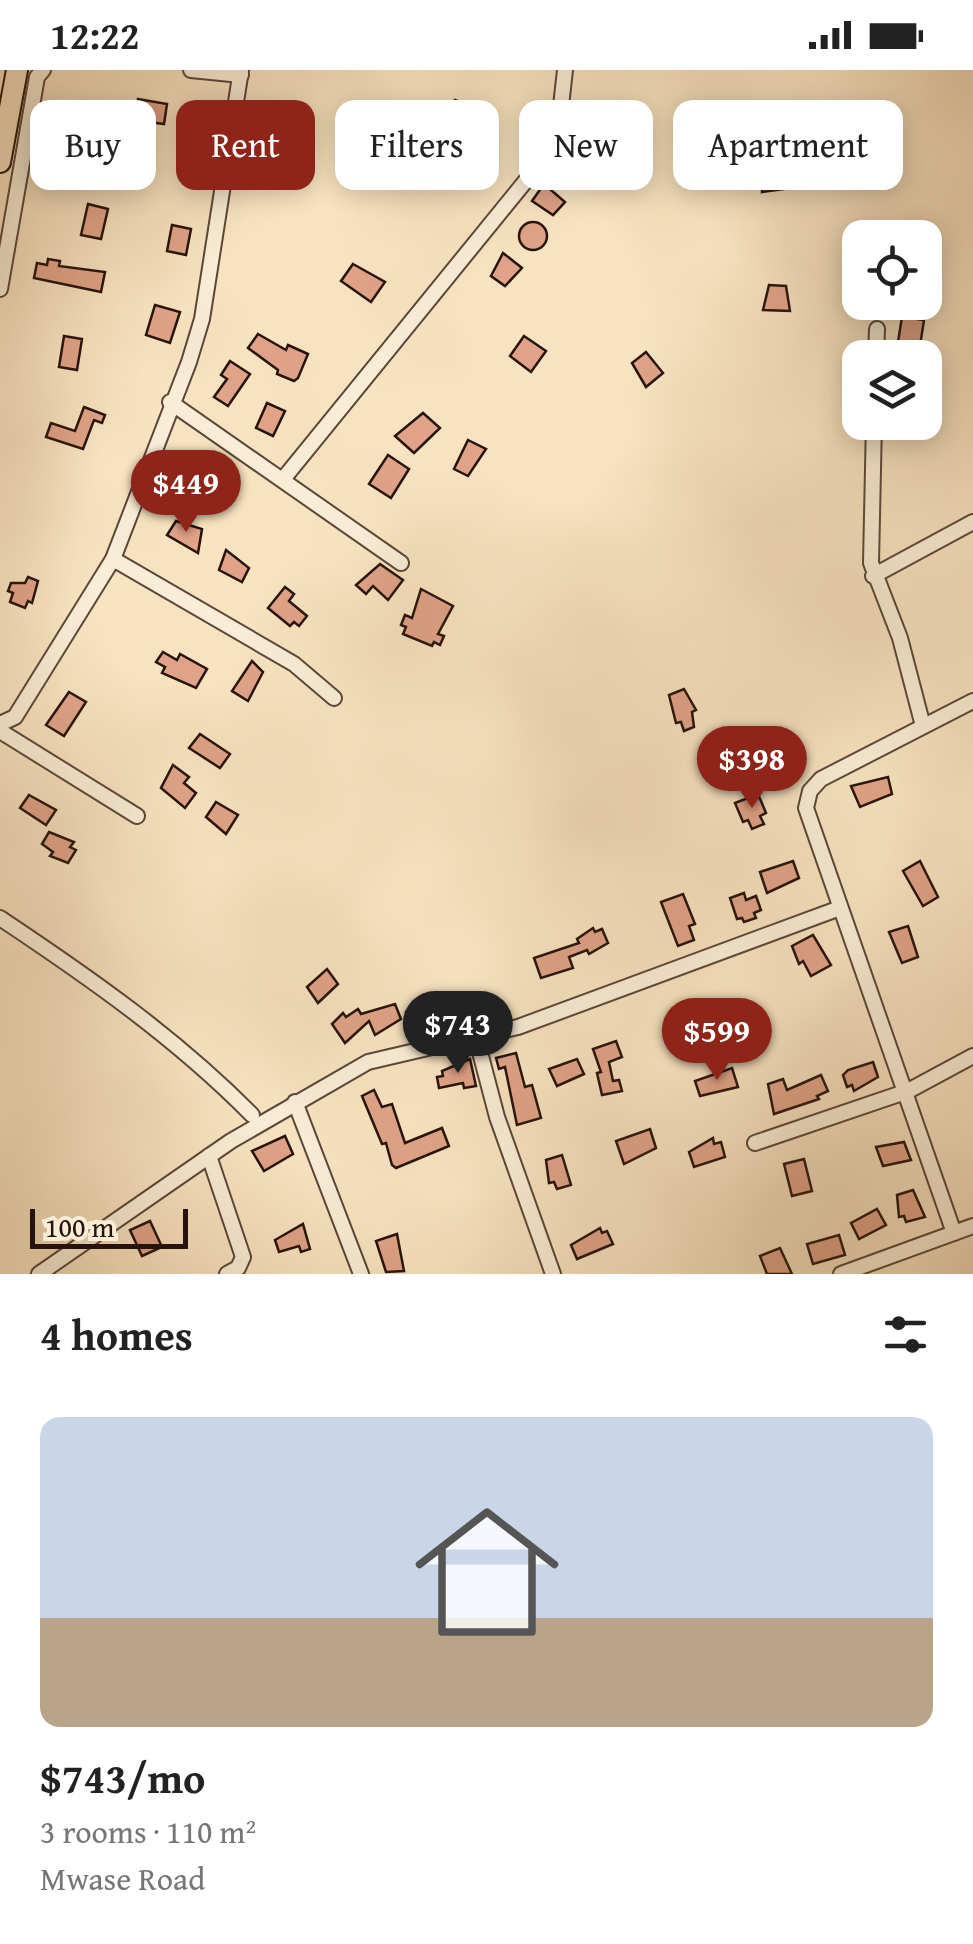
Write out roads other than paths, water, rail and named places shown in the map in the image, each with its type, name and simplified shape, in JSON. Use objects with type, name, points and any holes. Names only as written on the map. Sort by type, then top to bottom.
[{"type":"highway","points":[[0,162],[17,70]]},
{"type":"street","points":[[0,289],[37,77],[43,70]]},
{"type":"street","points":[[137,816],[0,728],[15,718],[113,559],[202,319],[241,73],[191,70]]},
{"type":"street","points":[[284,478],[537,167],[560,115],[565,70]]},
{"type":"street","points":[[877,340],[878,330]]},
{"type":"street","points":[[170,402],[284,478],[401,564]]},
{"type":"street","points":[[873,440],[869,534],[873,576],[900,638],[923,726]]},
{"type":"street","points":[[873,576],[973,522]]},
{"type":"street","points":[[113,559],[294,664],[334,698]]},
{"type":"street","points":[[954,1233],[908,1091],[806,808],[810,791],[821,779],[973,701]]},
{"type":"street","points":[[40,1274],[208,1156],[368,1062],[476,1037],[610,996],[840,908]]},
{"type":"street","points":[[0,918],[88,977],[194,1057],[252,1115]]},
{"type":"street","points":[[476,1037],[498,1116],[553,1274]]},
{"type":"street","points":[[755,1143],[908,1091],[973,1056]]},
{"type":"street","points":[[296,1102],[361,1274]]},
{"type":"street","points":[[208,1156],[242,1257],[238,1268],[227,1274]]},
{"type":"street","points":[[841,1274],[973,1226]]}]
